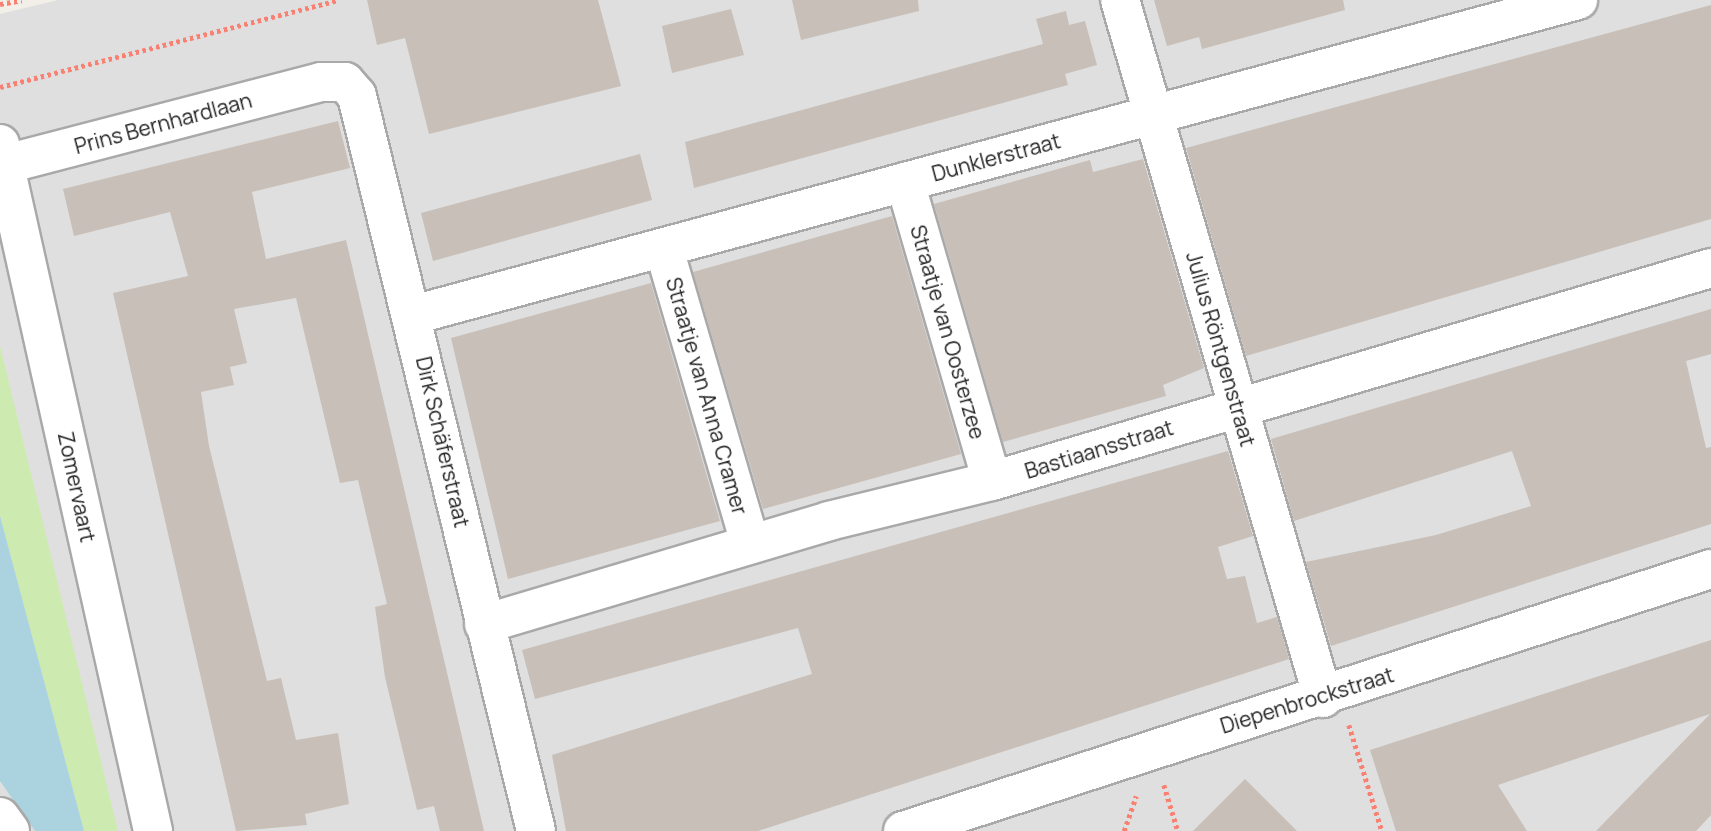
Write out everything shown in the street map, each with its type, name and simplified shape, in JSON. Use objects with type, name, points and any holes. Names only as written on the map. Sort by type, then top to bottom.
[{"type":"street","name":"Julius Röntgenstraat","points":[[1120,0],[1237,407],[1331,695]]},
{"type":"street","name":"Dunklerstraat","points":[[413,315],[1578,0]]},
{"type":"street","name":"Prins Bernhardlaan","points":[[3,154],[321,82]]},
{"type":"street","name":"Dirk Schäferstraat","points":[[321,82],[345,82],[357,96],[413,315],[484,624],[536,831]]},
{"type":"street","name":"Zomervaart","points":[[3,154],[153,831]]},
{"type":"street","name":"Straatje van Oosterzee","points":[[905,182],[992,481]]},
{"type":"street","name":"Straatje van Anna Cramer","points":[[664,248],[750,544]]},
{"type":"street","name":"Bastiaansstraat","points":[[484,624],[750,544],[992,481],[1711,268]]},
{"type":"street","name":"Diepenbrockstraat","points":[[903,831],[1153,746],[1331,695],[1711,569]]},
{"type":"street","points":[[0,817],[10,831]]},
{"type":"path","points":[[0,4],[22,0]]},
{"type":"path","points":[[0,87],[338,0]]},
{"type":"path","points":[[1331,695],[1382,831]]},
{"type":"shaded area","points":[[58,0],[1711,0],[1711,831],[0,831],[0,14]]},
{"type":"green space","points":[[0,346],[118,831],[84,831],[0,516]]},
{"type":"water","points":[[0,516],[84,831],[35,831],[0,781]]},
{"type":"building","points":[[367,0],[598,0],[621,86],[429,134],[405,38],[377,45]]},
{"type":"building","points":[[792,0],[918,0],[919,11],[801,40]]},
{"type":"building","points":[[1154,0],[1343,0],[1345,10],[1202,49],[1199,37],[1167,46]]},
{"type":"building","points":[[1711,5],[1711,219],[1246,356],[1186,148]]},
{"type":"building","points":[[731,9],[744,55],[672,73],[662,26]]},
{"type":"building","points":[[1066,11],[1069,25],[1085,21],[1097,65],[1065,74],[1068,85],[694,188],[685,142],[1043,44],[1036,19]]},
{"type":"building","points":[[338,121],[350,168],[252,192],[266,259],[346,240],[484,831],[440,831],[434,806],[417,810],[385,677],[375,607],[387,604],[358,480],[340,483],[296,298],[234,309],[247,363],[230,367],[234,385],[201,392],[209,446],[267,681],[281,678],[296,740],[338,733],[349,804],[305,814],[307,825],[236,831],[113,293],[188,276],[170,212],[74,236],[63,189]]},
{"type":"building","points":[[640,154],[652,200],[433,261],[421,213]]},
{"type":"building","points":[[1143,159],[1204,368],[1163,385],[1166,396],[1003,442],[934,204],[1090,160],[1093,172]]},
{"type":"building","points":[[892,216],[961,454],[763,509],[693,272]]},
{"type":"building","points":[[651,283],[720,521],[508,579],[451,338]]},
{"type":"building","points":[[1711,309],[1711,354],[1686,361],[1706,448],[1711,447],[1711,524],[1331,646],[1306,562],[1436,535],[1531,506],[1512,451],[1294,521],[1271,439]]},
{"type":"building","points":[[1228,451],[1253,536],[1218,547],[1227,579],[1245,576],[1257,623],[1277,617],[1289,659],[758,831],[566,831],[552,755],[812,674],[798,628],[535,699],[522,650]]},
{"type":"building","points":[[1711,640],[1711,815],[1696,831],[1596,831],[1710,714],[1498,785],[1527,831],[1396,831],[1370,750]]},
{"type":"building","points":[[1245,779],[1297,831],[1193,831]]}]
